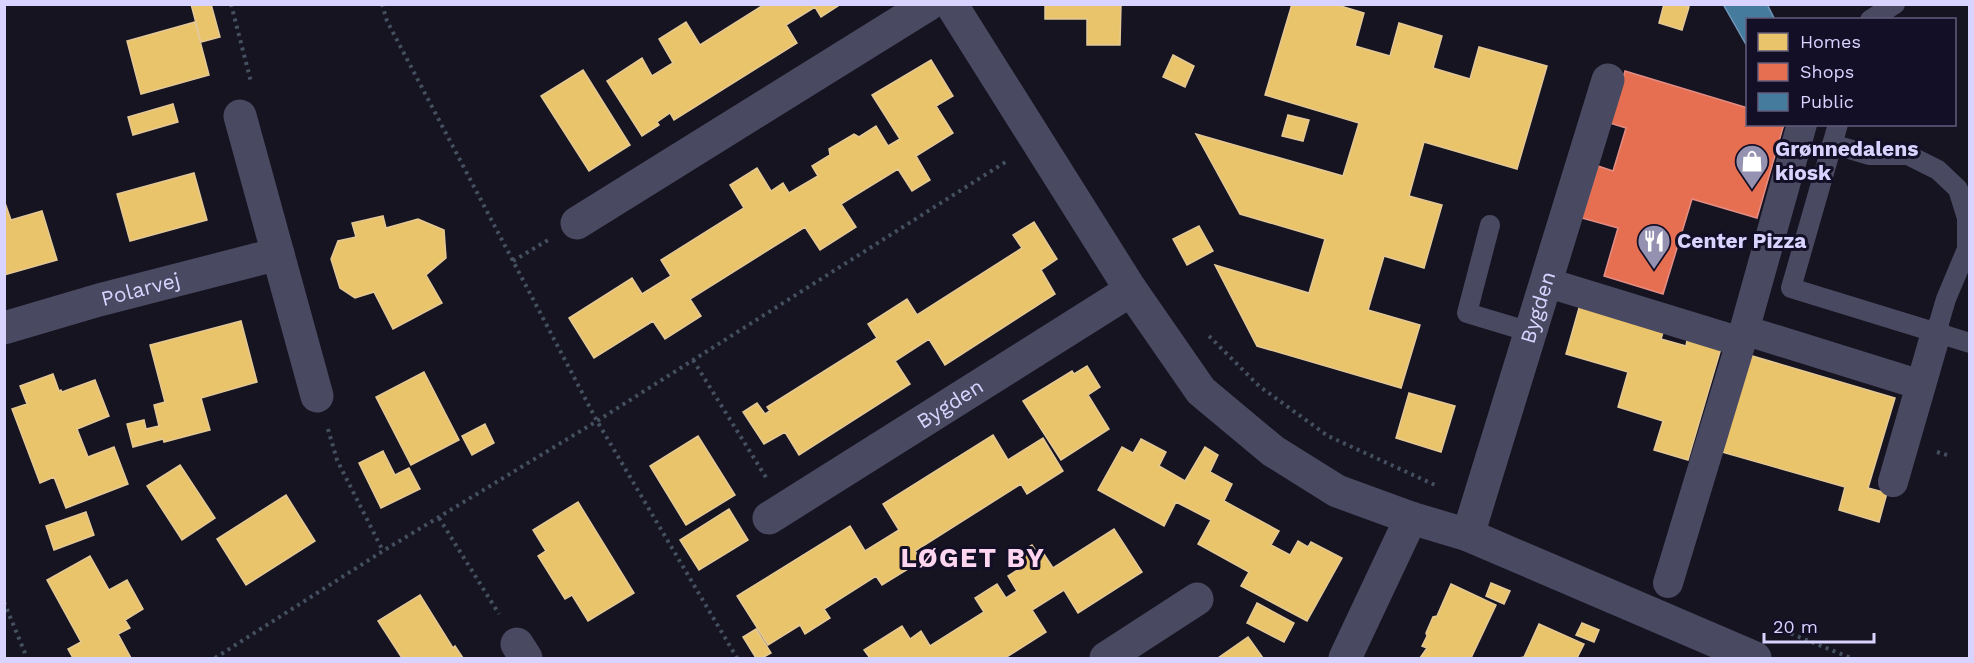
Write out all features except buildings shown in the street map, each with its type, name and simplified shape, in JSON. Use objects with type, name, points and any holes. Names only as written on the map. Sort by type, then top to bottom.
[{"type":"street","points":[[577,223],[928,4]]},
{"type":"street","points":[[951,4],[1131,290],[1201,391],[1273,451],[1337,490],[1411,518],[1468,535],[1755,658]]},
{"type":"street","name":"Bygden","points":[[1468,535],[1608,80]]},
{"type":"street","points":[[240,116],[317,396]]},
{"type":"street","points":[[1668,583],[1742,336],[1801,126]]},
{"type":"street","name":"Polarvej","points":[[4,328],[99,300],[278,254]]},
{"type":"street","points":[[1545,282],[1921,385]]},
{"type":"street","name":"Bygden","points":[[777,512],[1131,290]]},
{"type":"street","points":[[1893,482],[1936,333]]},
{"type":"street","points":[[1345,658],[1411,518]]},
{"type":"street","points":[[1106,658],[1197,599]]},
{"type":"lane","points":[[1873,18],[1895,4]]},
{"type":"lane","points":[[1837,126],[1791,288],[1970,343]]},
{"type":"lane","points":[[1832,144],[1869,155],[1908,155],[1938,170],[1958,189],[1967,218],[1967,249],[1946,299],[1936,333]]},
{"type":"lane","points":[[1490,225],[1467,313],[1530,332]]},
{"type":"path","points":[[231,4],[256,100],[240,116]]},
{"type":"path","points":[[382,4],[387,21],[597,421],[737,658]]},
{"type":"path","points":[[215,658],[383,551],[597,421],[1038,141]]},
{"type":"path","points":[[1204,330],[1259,386],[1328,436],[1477,505]]},
{"type":"path","points":[[693,360],[777,512]]},
{"type":"path","points":[[317,396],[338,460],[383,551]]},
{"type":"path","points":[[438,518],[522,651]]},
{"type":"path","points":[[4,602],[27,658]]},
{"type":"path","points":[[1775,627],[1851,658]]},
{"type":"place","name":"Grønnedalens kiosk","points":[[1752,190]]},
{"type":"place","name":"Center Pizza","points":[[1654,270]]},
{"type":"district","name":"LØGET BY","points":[[973,558]]}]
